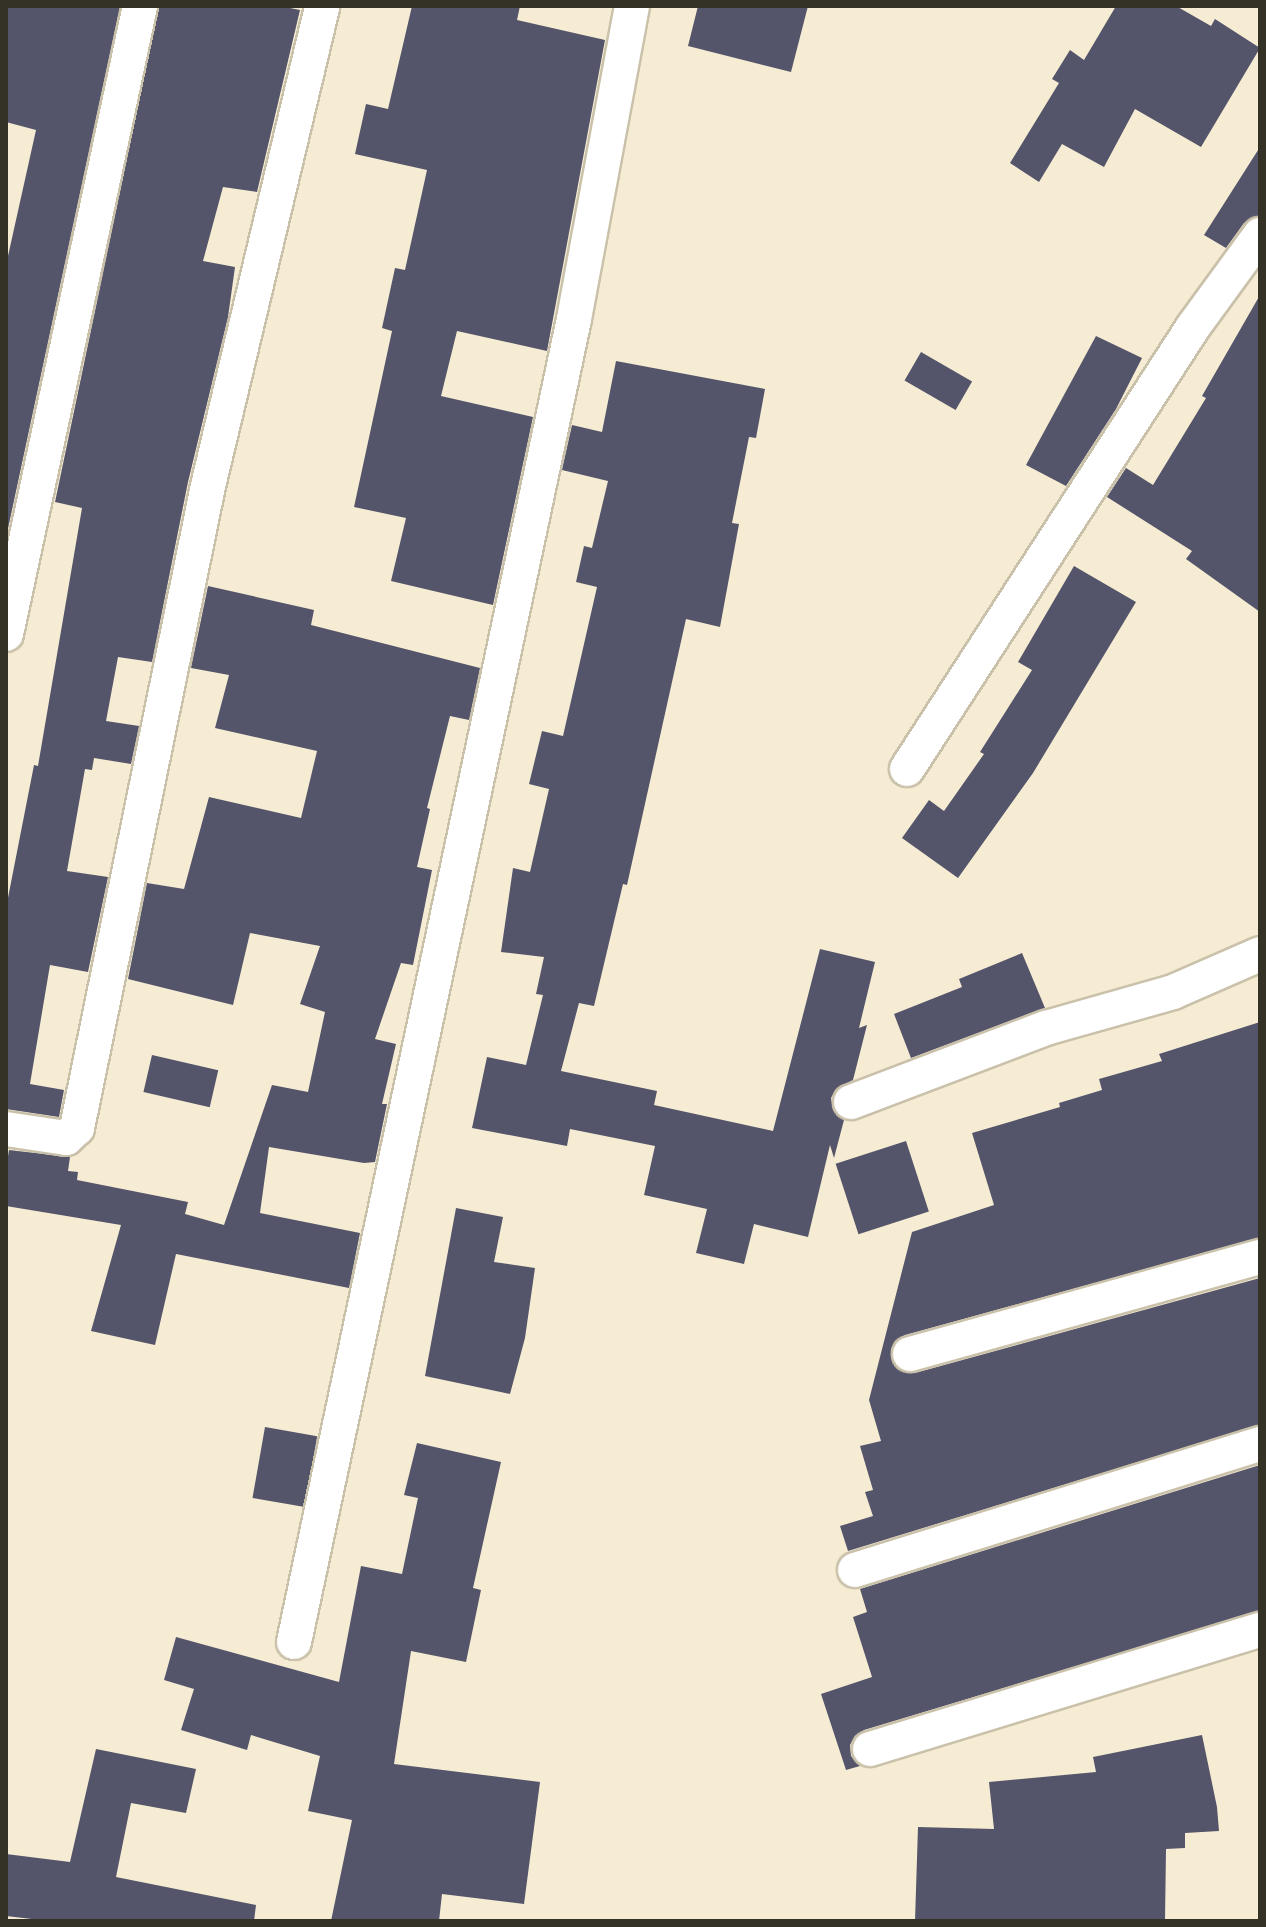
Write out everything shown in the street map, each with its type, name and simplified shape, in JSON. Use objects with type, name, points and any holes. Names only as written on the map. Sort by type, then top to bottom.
[{"type":"street","points":[[6,634],[140,6]]},
{"type":"street","points":[[6,1129],[52,1139],[66,1138],[77,1128],[208,486],[322,6]]},
{"type":"street","points":[[294,1642],[571,334],[632,6]]},
{"type":"street","points":[[907,769],[1193,327],[1260,235]]},
{"type":"street","points":[[851,1102],[1046,1028],[1173,992],[1260,954]]},
{"type":"street","points":[[910,1354],[1260,1257]]},
{"type":"street","points":[[855,1570],[1260,1444]]},
{"type":"street","points":[[870,1749],[1260,1630]]},
{"type":"building","points":[[6,6],[120,6],[6,538],[6,265],[36,130],[6,122]]},
{"type":"building","points":[[159,6],[280,6],[300,10],[257,192],[223,187],[203,261],[235,267],[228,317],[188,482],[152,662],[118,657],[106,721],[139,726],[131,764],[94,758],[92,770],[85,769],[67,871],[108,877],[88,972],[50,965],[30,1084],[64,1090],[59,1117],[6,1109],[6,908],[34,765],[38,766],[82,508],[55,502]]},
{"type":"building","points":[[412,6],[520,6],[517,20],[605,40],[547,351],[457,331],[441,396],[533,417],[493,605],[391,581],[406,518],[354,507],[392,331],[382,328],[395,268],[405,270],[427,170],[355,154],[366,104],[388,109]]},
{"type":"building","points":[[698,6],[808,6],[791,72],[688,46]]},
{"type":"building","points":[[1116,6],[1176,6],[1211,26],[1215,19],[1260,48],[1201,147],[1135,109],[1104,167],[1062,144],[1039,182],[1010,163],[1059,83],[1052,79],[1070,50],[1084,60]]},
{"type":"building","points":[[1260,147],[1260,215],[1244,223],[1226,248],[1204,235]]},
{"type":"building","points":[[1260,295],[1260,612],[1186,559],[1192,551],[1107,497],[1126,468],[1153,485],[1206,398],[1202,396]]},
{"type":"building","points":[[1096,336],[1142,358],[1116,409],[1066,486],[1026,465]]},
{"type":"building","points":[[921,352],[972,381],[956,410],[904,381]]},
{"type":"building","points":[[616,361],[765,389],[756,438],[749,437],[732,523],[739,524],[720,627],[686,619],[627,885],[623,884],[594,1006],[579,1003],[561,1071],[657,1091],[654,1105],[773,1131],[820,949],[875,962],[859,1028],[867,1025],[853,1080],[836,1089],[831,1098],[833,1110],[844,1120],[834,1158],[830,1145],[808,1237],[754,1224],[744,1264],[696,1253],[707,1209],[644,1195],[655,1146],[570,1129],[567,1146],[472,1128],[487,1057],[526,1065],[543,995],[536,994],[544,957],[501,952],[513,868],[530,872],[549,789],[529,784],[542,731],[563,736],[597,587],[576,582],[584,546],[592,548],[608,481],[562,470],[572,425],[602,432]]},
{"type":"building","points":[[1074,566],[1136,602],[1033,773],[958,878],[902,838],[929,800],[944,811],[984,754],[980,752],[1032,670],[1018,662]]},
{"type":"building","points":[[208,586],[314,610],[311,625],[480,668],[469,720],[450,716],[427,808],[430,809],[417,867],[432,870],[413,965],[401,963],[375,1039],[396,1044],[382,1104],[387,1104],[375,1162],[364,1163],[269,1147],[260,1213],[360,1233],[349,1288],[176,1254],[155,1345],[91,1331],[121,1225],[6,1206],[6,1168],[9,1150],[70,1157],[68,1171],[78,1172],[77,1180],[188,1202],[185,1214],[224,1225],[272,1085],[308,1092],[325,1012],[300,1004],[320,946],[250,933],[233,1005],[128,979],[147,883],[184,889],[209,797],[301,818],[317,751],[215,728],[229,675],[191,668]]},
{"type":"building","points":[[1022,953],[1045,1008],[911,1058],[894,1014],[962,987],[959,979]]},
{"type":"building","points":[[1260,1022],[1260,1238],[905,1335],[895,1341],[891,1350],[897,1369],[915,1373],[1260,1278],[1260,1425],[848,1551],[840,1526],[873,1516],[865,1492],[873,1490],[860,1446],[881,1441],[869,1400],[912,1232],[994,1205],[972,1133],[1060,1107],[1059,1103],[1102,1090],[1099,1079],[1162,1061],[1159,1054]]},
{"type":"building","points":[[152,1055],[218,1070],[210,1107],[143,1092]]},
{"type":"building","points":[[906,1141],[929,1211],[858,1234],[836,1164]]},
{"type":"building","points":[[456,1208],[503,1217],[494,1262],[535,1268],[525,1338],[510,1394],[425,1376]]},
{"type":"building","points":[[265,1427],[317,1436],[305,1507],[252,1498]]},
{"type":"building","points":[[417,1443],[501,1462],[473,1588],[481,1590],[466,1662],[411,1651],[394,1764],[540,1782],[524,1904],[442,1894],[439,1921],[331,1921],[352,1820],[308,1811],[320,1756],[251,1735],[247,1750],[181,1730],[194,1689],[164,1680],[176,1637],[339,1682],[361,1566],[402,1574],[418,1498],[404,1495]]},
{"type":"building","points":[[1260,1465],[1260,1611],[864,1730],[855,1736],[850,1745],[851,1756],[860,1766],[846,1770],[821,1694],[872,1677],[853,1617],[867,1612],[860,1589]]},
{"type":"building","points":[[1202,1735],[1219,1831],[1185,1833],[1185,1848],[1166,1849],[1165,1921],[915,1921],[918,1827],[994,1829],[989,1782],[1096,1772],[1093,1757]]},
{"type":"building","points":[[96,1749],[196,1769],[186,1813],[131,1803],[116,1877],[256,1905],[254,1921],[49,1921],[6,1916],[6,1854],[70,1862]]}]
